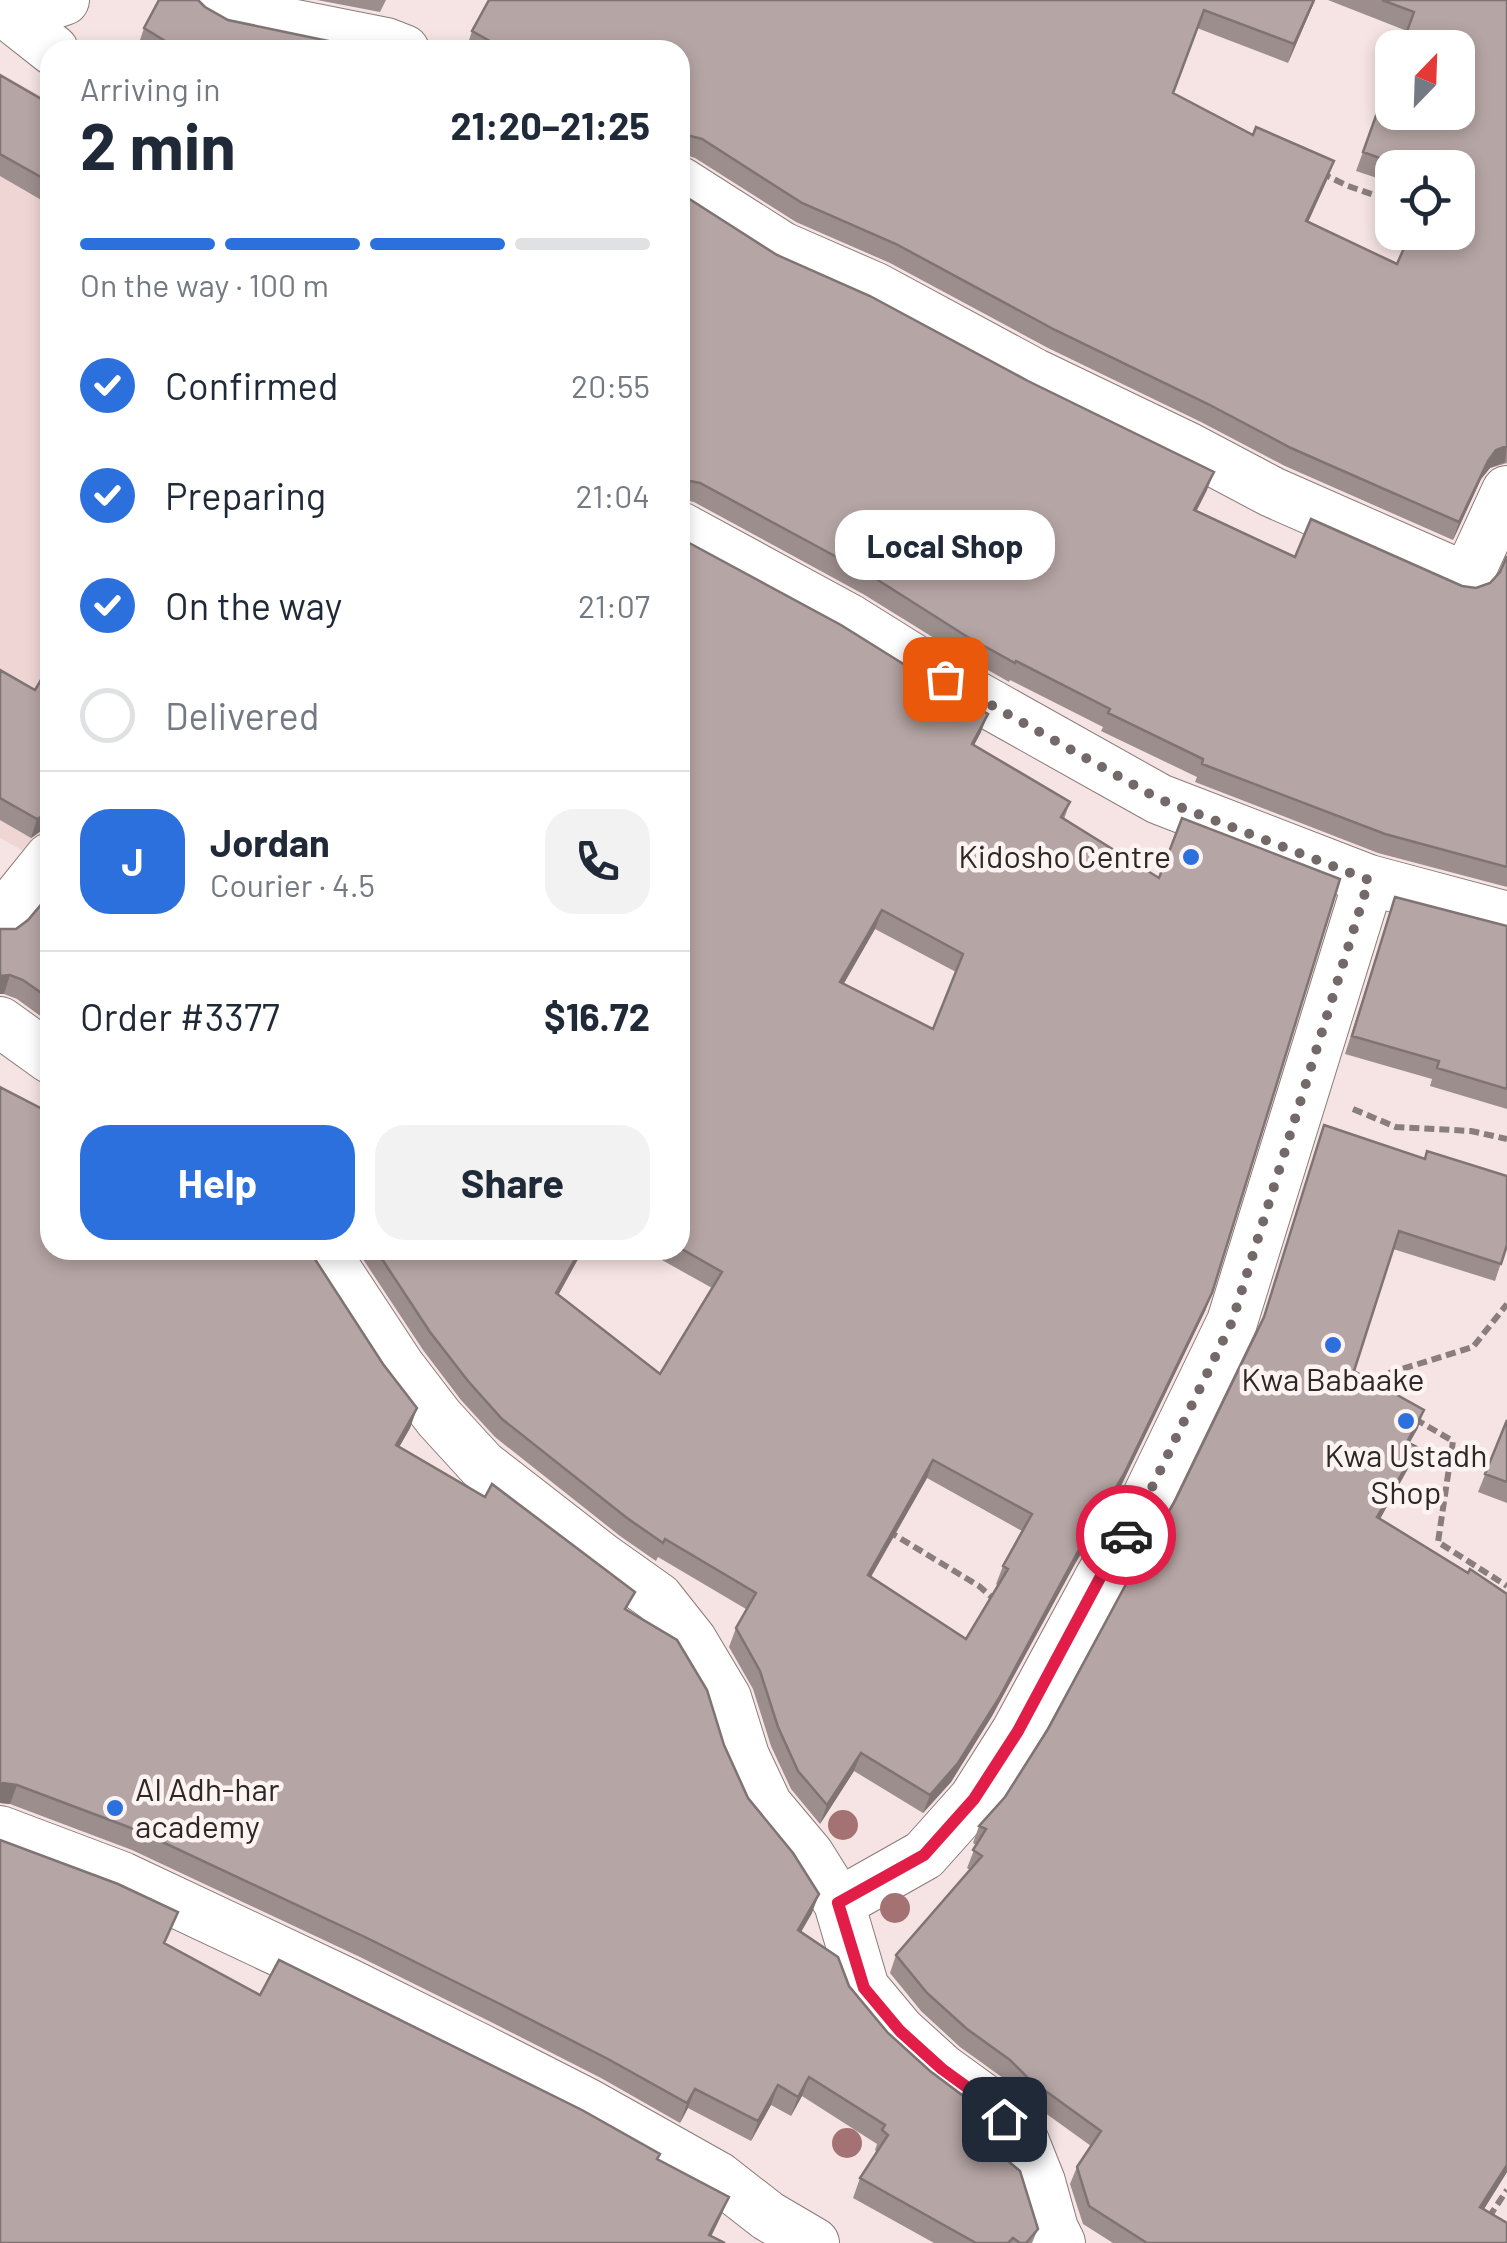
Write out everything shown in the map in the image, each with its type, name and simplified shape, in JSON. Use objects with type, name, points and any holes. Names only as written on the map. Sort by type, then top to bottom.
[{"type":"street","points":[[6,13],[64,0]]},
{"type":"street","points":[[212,0],[235,12],[371,40]]},
{"type":"street","points":[[6,13],[40,40]]},
{"type":"street","points":[[690,188],[782,248],[876,288],[1035,374],[1272,492],[1467,578],[1507,491]]},
{"type":"street","points":[[690,532],[849,619],[945,679],[1159,799],[1369,880],[1507,917]]},
{"type":"street","points":[[0,920],[40,870]]},
{"type":"street","points":[[838,1903],[924,1855],[974,1799],[1018,1731],[1143,1506],[1232,1322],[1369,880]]},
{"type":"street","points":[[0,1022],[40,1051]]},
{"type":"street","points":[[330,1260],[400,1367],[482,1465],[658,1598],[692,1641],[726,1698],[744,1756],[768,1805],[809,1855],[838,1903],[864,1988],[900,2031],[986,2101],[1022,2137],[1060,2243]]},
{"type":"street","points":[[0,1831],[122,1877],[480,2049],[718,2177],[768,2216],[814,2243]]},
{"type":"path","points":[[1316,171],[1375,195]]},
{"type":"path","points":[[1310,1074],[1340,1104],[1396,1127],[1471,1131],[1507,1139]]},
{"type":"path","points":[[1371,1394],[1354,1384],[1473,1347],[1507,1304]]},
{"type":"path","points":[[1404,1412],[1453,1441],[1438,1542],[1507,1586]]},
{"type":"path","points":[[880,1527],[979,1586],[1056,1658]]},
{"type":"path","points":[[1458,1577],[1469,1561]]},
{"type":"path","points":[[1486,2220],[1507,2190]]},
{"type":"shaded area","points":[[0,73],[40,95],[40,856],[38,859],[0,838]]},
{"type":"building","points":[[159,0],[198,0],[228,20],[324,40],[164,40],[144,28]]},
{"type":"building","points":[[489,0],[1314,0],[1294,44],[1204,10],[1173,93],[1253,135],[1256,127],[1334,161],[1306,221],[1397,264],[1403,250],[1475,250],[1475,150],[1375,150],[1375,156],[1363,152],[1375,118],[1375,130],[1475,130],[1475,30],[1408,30],[1414,12],[1382,0],[1507,0],[1507,446],[1496,450],[1488,461],[1459,522],[1291,448],[1055,330],[896,244],[802,203],[702,139],[690,136],[690,40],[488,40],[472,31]]},
{"type":"building","points":[[0,75],[40,98],[40,176],[0,154]]},
{"type":"building","points":[[690,199],[777,255],[870,296],[1028,381],[1214,472],[1194,510],[1295,557],[1311,519],[1462,586],[1476,588],[1490,583],[1507,556],[1507,867],[1385,834],[1202,764],[1203,759],[1015,663],[870,575],[690,481]]},
{"type":"building","points":[[690,543],[841,625],[988,714],[972,744],[1070,802],[1061,817],[1159,878],[1182,818],[1340,879],[1212,1293],[1124,1474],[999,1698],[958,1763],[930,1795],[861,1753],[827,1805],[798,1771],[778,1727],[760,1671],[736,1628],[756,1593],[665,1539],[663,1543],[502,1419],[430,1332],[383,1260],[574,1260],[556,1293],[660,1374],[722,1272],[690,1254]],"holes":[[[882,910],[963,954],[933,1029],[840,982]],[[933,1460],[1032,1514],[1003,1566],[1008,1569],[966,1639],[868,1575]]]},
{"type":"building","points":[[0,670],[35,690],[40,682],[37,819],[0,798]]},
{"type":"building","points":[[1395,897],[1507,926],[1507,1089],[1437,1068],[1439,1061],[1352,1036]]},
{"type":"building","points":[[40,906],[40,992],[23,980],[0,976],[0,929],[16,929]]},
{"type":"building","points":[[0,1087],[40,1108],[40,1260],[315,1260],[383,1364],[417,1408],[396,1445],[485,1497],[492,1484],[635,1592],[625,1609],[677,1640],[707,1690],[724,1745],[748,1798],[793,1853],[819,1894],[798,1930],[838,1957],[849,1986],[888,2033],[991,2120],[980,2137],[1020,2171],[1038,2229],[1026,2243],[1013,2238],[1008,2243],[976,2243],[860,2178],[888,2135],[882,2130],[885,2125],[809,2077],[798,2097],[778,2085],[758,2121],[695,2089],[687,2103],[500,2004],[139,1831],[17,1785],[0,1785]]},
{"type":"building","points":[[1324,1125],[1425,1159],[1427,1151],[1507,1176],[1507,1245],[1501,1264],[1399,1231],[1354,1371],[1424,1410],[1407,1442],[1417,1447],[1377,1517],[1507,1594],[1507,2165],[1480,2207],[1507,2223],[1507,2243],[1147,2243],[1089,2206],[1077,2167],[1101,2131],[967,2029],[927,1993],[896,1955],[982,1856],[973,1850],[986,1829],[979,1826],[1005,1797],[1048,1729],[1175,1501],[1264,1317]]},
{"type":"building","points":[[1507,1420],[1507,1482],[1485,1474]]},
{"type":"building","points":[[0,1840],[118,1884],[178,1912],[164,1943],[260,1995],[279,1960],[582,2110],[660,2154],[657,2159],[729,2197],[709,2235],[725,2243],[0,2243]]},
{"type":"way so far","points":[[945,679],[1159,799],[1369,880],[1232,1322],[1126,1535]]},
{"type":"place","name":"Local Shop","points":[[945,679]]},
{"type":"place","name":"Kidosho Centre","points":[[1191,857]]},
{"type":"place","name":"Kwa Babaake","points":[[1333,1345]]},
{"type":"place","name":"Kwa Ustadh Shop","points":[[1406,1421]]},
{"type":"place","name":"Al Adh-har academy","points":[[115,1808]]},
{"type":"route","points":[[1004,2119],[900,2031],[864,1988],[838,1903],[924,1855],[974,1799],[1018,1731],[1126,1535]]}]
